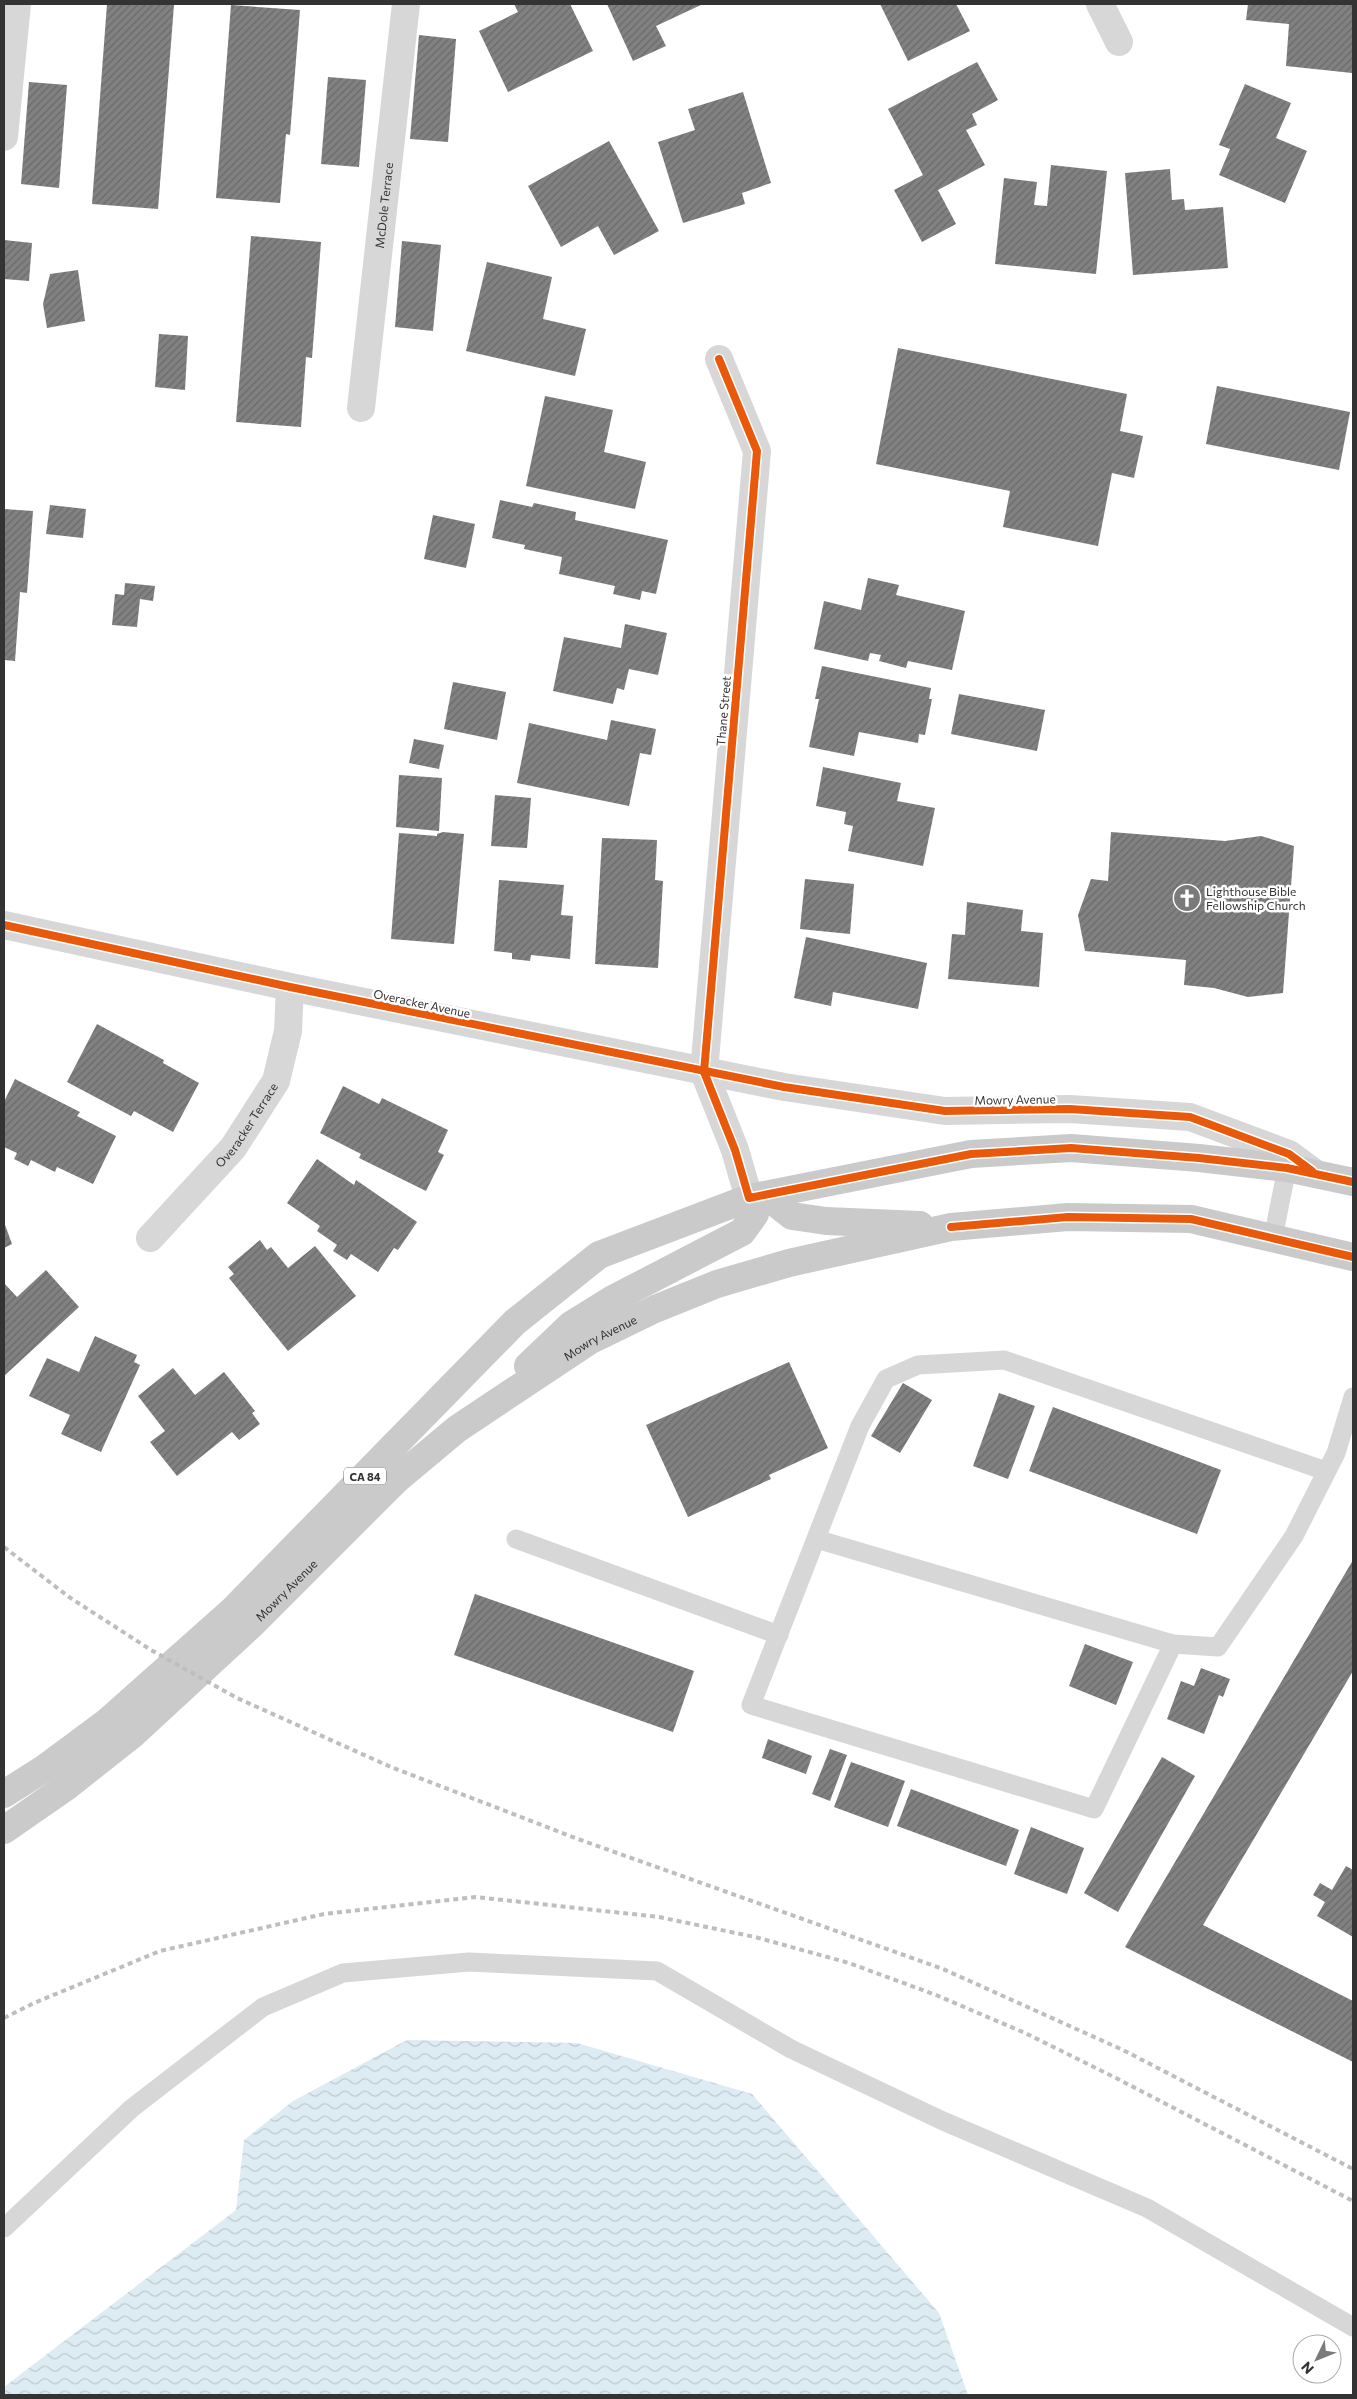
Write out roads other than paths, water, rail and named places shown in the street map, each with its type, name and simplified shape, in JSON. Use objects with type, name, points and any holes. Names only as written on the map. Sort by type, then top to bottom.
[{"type":"main road","name":"Mowry Avenue","points":[[4,1794],[45,1768],[107,1722],[232,1611],[522,1316],[598,1255],[749,1198],[971,1154],[1062,1148],[1189,1157],[1287,1168],[1353,1182]]},
{"type":"main road","points":[[458,1429],[572,1325],[613,1299],[742,1232],[755,1214],[749,1198],[772,1201],[792,1216],[818,1220],[951,1227]]},
{"type":"main road","name":"Mowry Avenue","points":[[4,1830],[66,1787],[133,1734],[250,1626],[396,1480],[458,1429],[589,1341],[655,1309],[717,1284],[789,1263],[951,1227],[1068,1217],[1191,1219],[1353,1257]]},
{"type":"street","points":[[4,137],[17,4]]},
{"type":"street","name":"McDole Terrace","points":[[361,408],[406,4]]},
{"type":"street","points":[[1100,4],[1119,42]]},
{"type":"street","name":"Thane Street","points":[[704,1072],[757,451],[719,359]]},
{"type":"street","name":"Overacker Avenue","points":[[4,925],[290,987],[704,1072]]},
{"type":"street","name":"Overacker Terrace","points":[[150,1238],[233,1148],[276,1081],[288,1031],[290,987]]},
{"type":"street","points":[[704,1072],[735,1150],[749,1198]]},
{"type":"street","name":"Mowry Avenue","points":[[704,1072],[784,1087],[945,1111],[1070,1109],[1190,1117],[1289,1154],[1316,1174]]},
{"type":"lane","points":[[1273,1238],[1287,1168]]},
{"type":"lane","points":[[1173,1644],[1094,1809],[751,1705],[860,1426],[886,1379],[918,1365],[1004,1360],[1326,1471]]},
{"type":"lane","points":[[816,1538],[1173,1644],[1218,1647],[1294,1536],[1336,1453],[1353,1397]]},
{"type":"lane","points":[[516,1538],[779,1635]]},
{"type":"lane","points":[[4,2228],[132,2108],[263,2007],[343,1973],[469,1962],[657,1971],[791,2049],[943,2122],[1147,2208],[1351,2328]]},
{"type":"water","points":[[407,2040],[577,2043],[752,2094],[939,2313],[968,2395],[4,2395],[4,2387],[236,2210],[244,2140],[293,2101]]},
{"type":"railway","points":[[4,1547],[69,1597],[151,1650],[237,1698],[391,1767],[578,1839],[943,1969],[1123,2050],[1353,2169]]},
{"type":"railway","points":[[4,2018],[34,2003],[160,1951],[324,1914],[476,1897],[659,1917],[755,1937],[849,1963],[936,1995],[1025,2033],[1353,2201]]},
{"type":"place","name":"Lighthouse Bible Fellowship Church","points":[[1187,898]]}]
